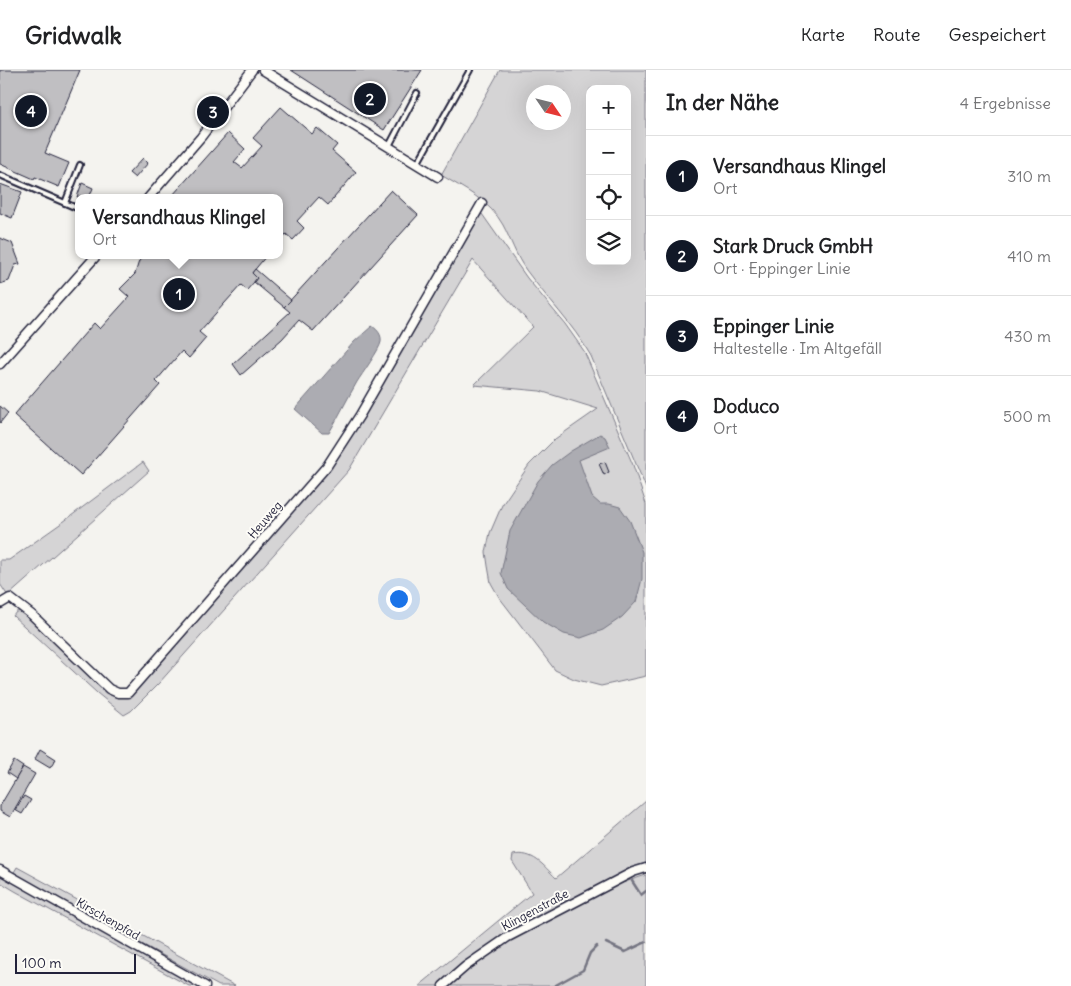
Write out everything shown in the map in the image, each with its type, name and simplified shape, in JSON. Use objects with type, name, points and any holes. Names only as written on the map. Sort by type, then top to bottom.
[{"type":"street","points":[[151,194],[252,70]]},
{"type":"street","points":[[262,70],[438,176]]},
{"type":"street","name":"Heuweg","points":[[0,604],[10,598],[16,602],[109,689],[118,693],[128,693],[327,466],[360,415],[482,203]]},
{"type":"street","points":[[0,364],[93,259]]},
{"type":"street","name":"Klingenstraße","points":[[443,986],[466,966],[508,937],[633,872],[646,868]]},
{"type":"street","name":"Kirschenpfad","points":[[0,870],[206,986]]},
{"type":"lane","points":[[417,164],[470,70]]},
{"type":"lane","points":[[388,147],[417,93]]},
{"type":"lane","points":[[65,204],[80,165]]},
{"type":"lane","points":[[0,175],[75,208]]},
{"type":"shaded area","points":[[500,70],[646,70],[646,488],[591,356],[568,322],[526,270],[498,217],[476,196],[441,175]]},
{"type":"shaded area","points":[[482,214],[527,278],[565,324],[584,351],[633,465],[646,504],[646,676],[601,686],[574,679],[555,670],[499,597],[491,583],[486,552],[490,533],[502,505],[529,465],[555,439],[598,409],[540,391],[474,385],[533,327],[473,260],[349,470],[159,683],[131,711],[124,715],[97,693],[13,616],[16,612],[22,611],[109,692],[118,697],[132,695],[329,467],[364,417],[478,216]]},
{"type":"shaded area","points":[[372,326],[380,335],[380,345],[329,433],[322,433],[295,409],[354,342]]},
{"type":"shaded area","points":[[600,434],[605,437],[610,447],[579,460],[592,497],[600,504],[620,507],[630,521],[642,552],[642,579],[636,602],[622,617],[603,630],[581,638],[564,634],[543,622],[508,589],[501,573],[510,531],[538,481],[552,465]]},
{"type":"shaded area","points":[[143,462],[149,471],[8,596],[0,584],[0,560],[9,560]]},
{"type":"shaded area","points":[[646,801],[646,866],[465,964],[438,986],[419,986],[532,893],[512,861],[513,855],[520,854],[532,857],[556,878]]},
{"type":"shaded area","points":[[17,867],[235,986],[219,986],[13,874]]},
{"type":"shaded area","points":[[0,873],[206,986],[189,986],[15,891],[0,882]]},
{"type":"shaded area","points":[[646,875],[646,986],[449,986],[506,940],[613,886]]},
{"type":"building","points":[[0,70],[80,70],[45,153],[69,163],[59,187],[35,177],[34,179],[0,164]]},
{"type":"building","points":[[291,70],[422,70],[384,130]]},
{"type":"building","points":[[281,107],[312,134],[317,128],[337,145],[332,151],[356,172],[328,205],[319,197],[297,221],[304,228],[293,240],[286,234],[283,237],[283,194],[174,194],[228,133],[245,149],[234,162],[242,168],[262,146],[253,138]]},
{"type":"building","points":[[143,158],[148,163],[135,178],[129,173]]},
{"type":"building","points":[[82,183],[93,188],[91,194],[78,194]]},
{"type":"building","points":[[0,184],[22,192],[12,218],[0,213]]},
{"type":"building","points":[[391,190],[418,215],[313,331],[299,320],[282,339],[241,375],[233,364],[290,312],[284,307]]},
{"type":"building","points":[[0,238],[12,243],[20,264],[15,265],[9,281],[0,284]]},
{"type":"building","points":[[141,259],[264,259],[252,273],[257,278],[254,282],[247,290],[241,285],[199,332],[206,338],[189,358],[182,351],[156,381],[160,385],[81,475],[14,415],[94,323],[100,329],[129,297],[120,289],[135,274]]},
{"type":"building","points":[[255,269],[291,300],[284,307],[254,282],[257,278],[252,273]]},
{"type":"building","points":[[0,406],[8,413],[0,423]]},
{"type":"building","points":[[605,462],[609,472],[604,475],[599,464]]},
{"type":"building","points":[[40,749],[56,759],[50,768],[35,759]]},
{"type":"building","points":[[14,761],[23,767],[16,779],[7,773]]},
{"type":"building","points":[[23,767],[35,774],[10,817],[0,811],[0,806]]},
{"type":"building","points":[[24,796],[31,800],[22,814],[15,810]]},
{"type":"waterway","points":[[632,881],[641,895],[646,891]]},
{"type":"waterway","points":[[606,943],[625,952],[646,942]]},
{"type":"waterway","points":[[554,986],[583,970],[590,953],[597,946]]},
{"type":"place","name":"Stark Druck GmbH","points":[[370,99]]},
{"type":"place","name":"Doduco","points":[[31,111]]},
{"type":"place","name":"Eppinger Linie","points":[[213,112]]},
{"type":"place","name":"Versandhaus Klingel","points":[[179,294]]}]
